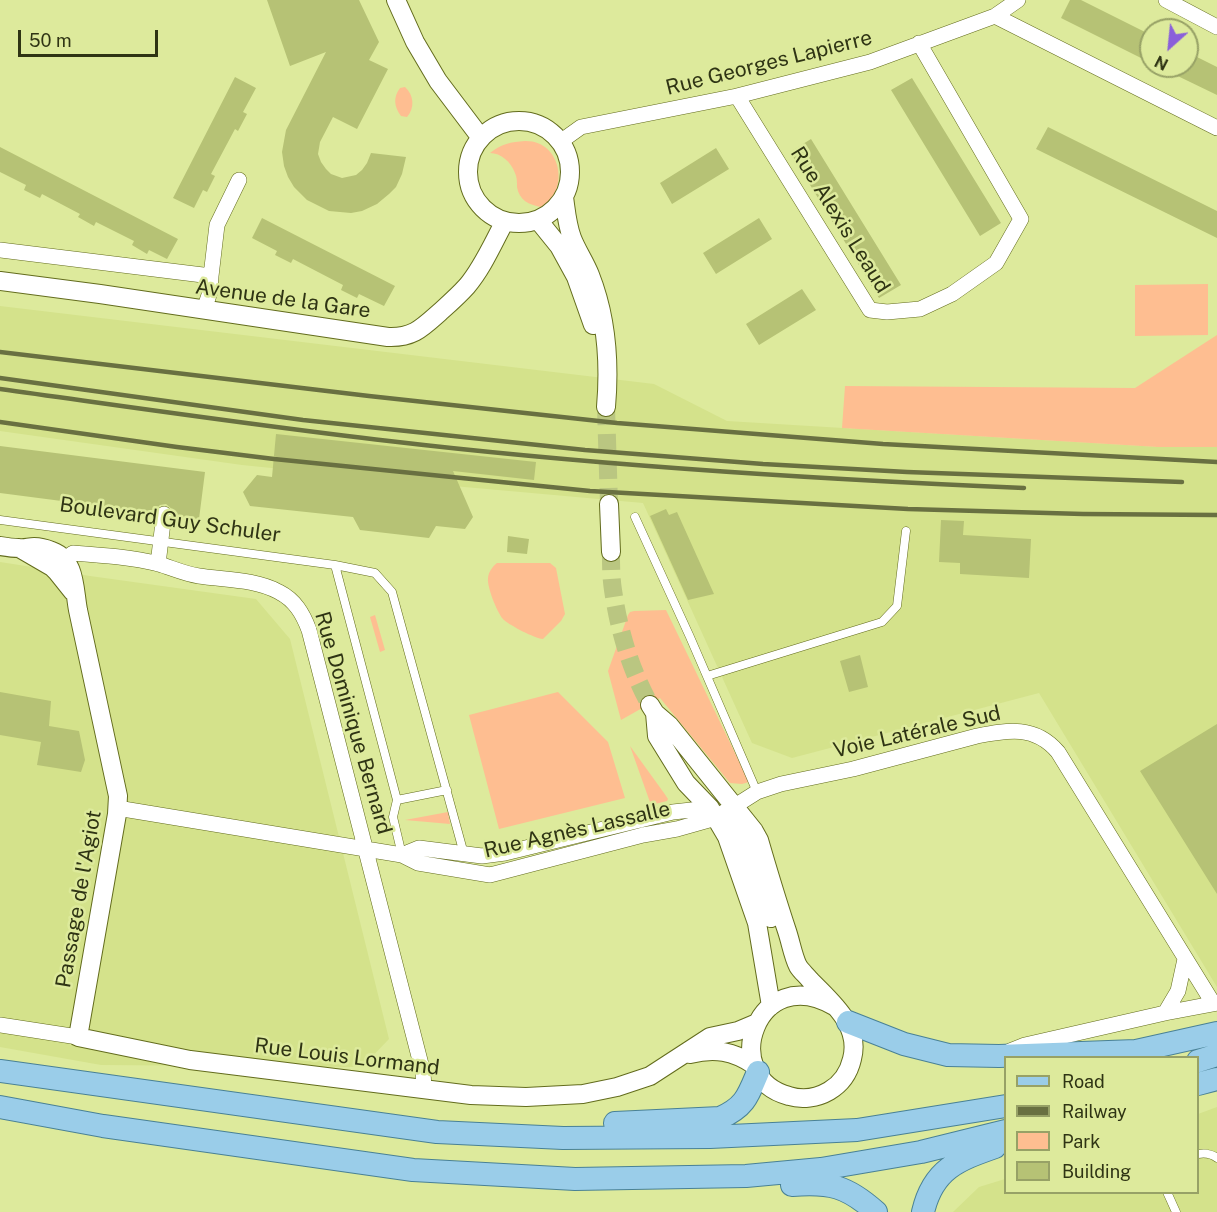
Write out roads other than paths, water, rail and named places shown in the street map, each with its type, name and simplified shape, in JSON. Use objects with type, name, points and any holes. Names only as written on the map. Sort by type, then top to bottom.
[{"type":"main road","points":[[841,1014],[904,1044],[948,1055],[999,1056],[1136,1051],[1217,1033]]},
{"type":"main road","points":[[1199,1060],[1217,1055]]},
{"type":"main road","points":[[563,1138],[584,1125],[720,1118],[734,1112],[744,1101],[750,1090],[756,1068]]},
{"type":"main road","points":[[0,1071],[437,1132],[563,1138],[710,1137],[857,1130],[1004,1106]]},
{"type":"main road","points":[[1199,1084],[1217,1079]]},
{"type":"main road","points":[[0,1107],[103,1126],[413,1170],[576,1179],[756,1175],[821,1169],[921,1152],[1004,1131]]},
{"type":"main road","points":[[923,1212],[927,1199],[944,1171],[964,1158],[995,1147],[1004,1133]]},
{"type":"main road","points":[[548,1177],[575,1192],[723,1191],[814,1183],[845,1190],[876,1212]]},
{"type":"street","points":[[396,0],[415,42],[438,81],[481,138]]},
{"type":"street","name":"Rue Georges Lapierre","points":[[560,142],[582,127],[737,96],[870,62],[995,16],[1018,0]]},
{"type":"street","points":[[1166,0],[1217,27]]},
{"type":"street","points":[[995,16],[1217,128]]},
{"type":"street","name":"Rue Alexis Leaud","points":[[737,96],[870,310],[887,312],[920,309],[952,294],[996,263],[1021,219],[919,44]]},
{"type":"street","points":[[507,123],[536,124],[550,131],[560,142],[567,155],[570,169],[569,183],[564,197],[556,207],[538,220],[524,223],[505,221],[487,211],[476,199],[470,183],[469,167],[473,152],[481,138],[493,129],[507,123]]},
{"type":"street","points":[[204,310],[210,292],[217,225],[239,180]]},
{"type":"street","points":[[538,220],[559,246],[583,295],[596,337],[606,407],[608,365],[602,316],[590,274],[572,237],[564,197]]},
{"type":"street","name":"Avenue de la Gare","points":[[0,281],[401,337],[414,333],[434,318],[468,285],[483,263],[505,221]]},
{"type":"street","points":[[0,250],[211,276]]},
{"type":"street","points":[[609,504],[611,552]]},
{"type":"street","points":[[158,564],[164,514]]},
{"type":"street","points":[[0,546],[21,549],[34,547],[57,553],[70,567],[74,578],[74,593]]},
{"type":"street","points":[[21,549],[51,567],[74,593]]},
{"type":"street","name":"Rue Dominique Bernard","points":[[65,559],[73,553],[136,560],[158,564],[196,576],[254,583],[268,586],[285,595],[299,609],[309,630],[423,1072],[424,1089]]},
{"type":"street","name":"Passage de l'Agiot","points":[[74,593],[118,796],[78,1037]]},
{"type":"street","points":[[653,709],[657,736],[686,783],[721,811],[754,831],[759,840],[799,967]]},
{"type":"street","name":"Voie Latérale Sud","points":[[721,811],[757,792],[781,784],[853,769],[977,736],[1017,730],[1039,737],[1052,745],[1215,1003],[1025,1044],[999,1056]]},
{"type":"street","name":"Rue Agnès Lassalle","points":[[117,808],[402,855],[418,863],[490,875],[643,835],[677,829],[721,811]]},
{"type":"street","points":[[721,811],[727,837],[757,923],[771,1006]]},
{"type":"street","points":[[721,811],[742,837],[768,912],[781,939],[799,967],[841,1014],[852,1032],[854,1044],[850,1066],[845,1076],[828,1092],[817,1096],[795,1098],[783,1095],[764,1082],[756,1068],[751,1051],[752,1036],[763,1013],[771,1006],[792,996],[803,995],[824,1000],[841,1014]]},
{"type":"street","name":"Rue Agnès Lassalle","points":[[465,855],[482,856],[505,853],[673,812],[721,811]]},
{"type":"street","points":[[402,855],[418,848],[465,855]]},
{"type":"street","points":[[1165,1013],[1178,991],[1185,958]]},
{"type":"street","name":"Rue Louis Lormand","points":[[0,1026],[78,1037],[190,1060],[471,1095],[526,1097],[583,1094],[617,1087],[650,1076],[710,1037],[738,1031],[757,1023]]},
{"type":"street","name":"Rue Louis Lormand","points":[[682,1056],[703,1051],[724,1052],[741,1056],[756,1068]]},
{"type":"lane","points":[[635,517],[757,792]]},
{"type":"lane","name":"Boulevard Guy Schuler","points":[[0,520],[335,565],[375,573],[392,592],[465,855]]},
{"type":"lane","points":[[707,676],[882,622],[897,606],[906,531]]},
{"type":"lane","points":[[335,565],[397,800],[393,817],[402,855]]},
{"type":"lane","points":[[397,800],[447,790]]},
{"type":"lane","points":[[1199,1154],[1217,1158]]},
{"type":"lane","points":[[1168,1194],[1176,1212]]},
{"type":"tunnel","points":[[606,407],[609,504]]},
{"type":"tunnel","points":[[611,552],[612,585],[622,635],[631,663],[650,705]]},
{"type":"railway","points":[[0,352],[617,423],[883,444],[1217,462]]},
{"type":"railway","points":[[0,378],[303,420],[585,450],[763,464],[907,472],[1182,482]]},
{"type":"railway","points":[[0,389],[340,435],[547,458],[786,476],[1024,488]]},
{"type":"railway","points":[[0,422],[274,459],[590,491],[908,509],[1217,515]]}]
